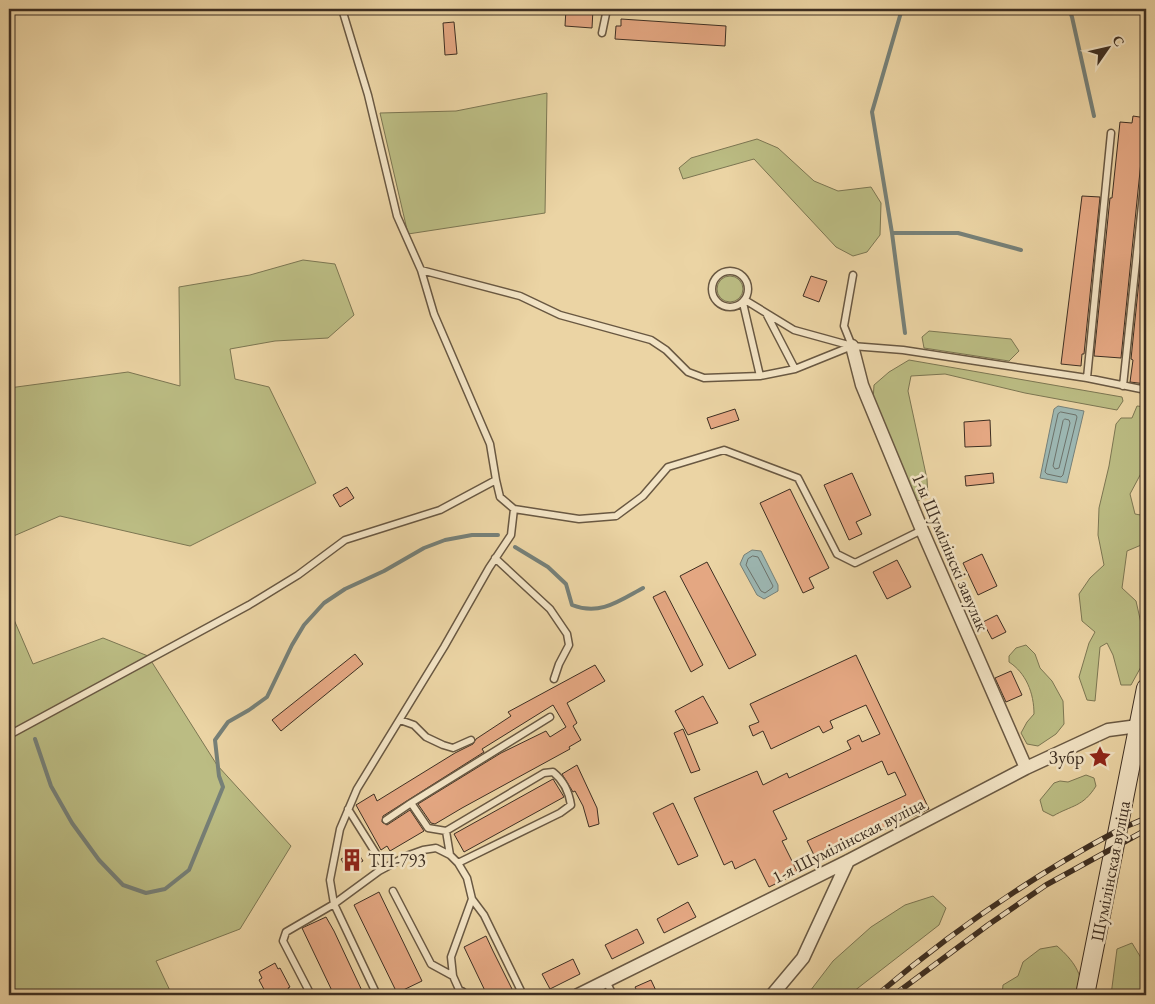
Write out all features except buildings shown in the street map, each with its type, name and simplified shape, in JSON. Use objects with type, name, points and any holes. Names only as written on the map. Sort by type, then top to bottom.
[{"type":"main road","name":"Шумілінская вуліца","points":[[1085,995],[1146,688]]},
{"type":"street","name":"1-ы Шумілінскі завулак","points":[[852,346],[862,385],[922,530],[1026,768]]},
{"type":"street","name":"1-я Шумілінская вуліца","points":[[578,995],[848,861],[1026,768],[1108,730],[1138,726]]},
{"type":"street","points":[[772,995],[803,958],[848,861]]},
{"type":"lane","points":[[342,9],[368,95],[397,216],[421,270],[434,314],[490,444],[500,497],[514,509],[579,519],[616,516],[643,496],[668,467],[724,450],[798,478],[837,554],[855,562],[922,530]]},
{"type":"lane","points":[[602,33],[607,9]]},
{"type":"lane","points":[[1087,378],[1110,133]]},
{"type":"lane","points":[[1124,386],[1146,166]]},
{"type":"lane","points":[[421,270],[520,296],[560,315],[651,340],[666,350],[688,372],[704,378],[760,376],[795,369],[852,346]]},
{"type":"lane","points":[[744,301],[730,308],[722,306],[717,302],[712,296],[711,289],[717,276],[723,272],[737,272],[747,282],[748,289],[744,301],[760,376]]},
{"type":"lane","points":[[852,346],[844,326],[853,275]]},
{"type":"lane","points":[[744,301],[794,330],[852,346],[902,350],[1087,378],[1146,390]]},
{"type":"lane","points":[[766,313],[795,369]]},
{"type":"lane","points":[[9,735],[249,605],[298,575],[345,540],[440,510],[496,480]]},
{"type":"lane","points":[[377,995],[334,904],[330,880],[340,829],[357,789],[511,535],[514,509]]},
{"type":"lane","points":[[496,558],[550,609],[567,634],[569,645],[554,679]]},
{"type":"lane","points":[[386,820],[411,802],[550,717]]},
{"type":"lane","points":[[400,720],[414,724],[426,737],[453,748],[471,740]]},
{"type":"lane","points":[[411,802],[428,828],[446,831],[544,773],[553,772],[560,778],[570,798],[571,805],[560,813],[458,863]]},
{"type":"lane","points":[[348,809],[384,868]]},
{"type":"lane","points":[[446,831],[450,855]]},
{"type":"lane","points":[[311,995],[282,941],[286,932],[334,904],[384,868],[423,850],[436,848],[450,855],[458,863],[466,878],[472,899],[484,915],[522,993]]},
{"type":"lane","points":[[393,891],[431,964],[453,976]]},
{"type":"lane","points":[[460,995],[453,976],[451,957],[472,899]]},
{"type":"lane","points":[[606,981],[613,995]]},
{"type":"green space","points":[[547,93],[545,213],[408,234],[380,113],[456,111]]},
{"type":"green space","points":[[757,139],[778,148],[814,181],[838,191],[871,187],[881,203],[880,235],[867,252],[853,256],[836,247],[754,159],[683,179],[679,168],[691,158]]},
{"type":"green space","points":[[303,260],[335,264],[354,315],[328,338],[275,341],[230,349],[235,379],[269,387],[316,483],[190,546],[60,516],[9,538],[9,388],[128,372],[180,386],[179,287],[250,275]]},
{"type":"green space","points":[[730,276],[739,280],[743,289],[739,298],[730,302],[721,298],[717,289],[721,280]]},
{"type":"green space","points":[[929,331],[1011,339],[1019,351],[1009,361],[924,348],[922,337]]},
{"type":"green space","points":[[909,360],[1122,397],[1123,401],[1117,410],[1025,393],[945,374],[911,376],[908,391],[927,479],[928,497],[915,502],[873,401],[874,385],[889,372]]},
{"type":"green space","points":[[1137,406],[1146,407],[1146,464],[1130,494],[1135,514],[1146,516],[1146,543],[1127,551],[1122,588],[1136,601],[1143,632],[1142,665],[1131,685],[1121,685],[1113,655],[1107,643],[1100,647],[1095,701],[1087,700],[1079,677],[1089,643],[1095,632],[1082,621],[1079,594],[1090,578],[1104,565],[1098,535],[1099,508],[1116,424],[1121,418],[1132,418]]},
{"type":"green space","points":[[9,608],[33,664],[103,638],[148,656],[217,765],[291,846],[240,929],[156,961],[172,995],[9,995]]},
{"type":"green space","points":[[1026,645],[1035,654],[1040,668],[1052,681],[1063,701],[1064,724],[1056,734],[1038,746],[1027,744],[1021,733],[1034,714],[1034,706],[1028,684],[1020,672],[1009,662],[1009,656],[1016,648]]},
{"type":"green space","points":[[1086,775],[1094,778],[1096,786],[1082,802],[1053,816],[1043,811],[1040,800],[1054,783],[1060,781],[1068,782]]},
{"type":"green space","points":[[933,896],[946,908],[939,925],[849,995],[807,995],[833,961],[871,927],[905,905]]},
{"type":"green space","points":[[1132,943],[1146,966],[1146,995],[1111,995],[1117,949]]},
{"type":"green space","points":[[1057,946],[1076,968],[1081,980],[1083,995],[1002,995],[1003,985],[1018,976],[1023,962],[1040,949]]},
{"type":"water","points":[[1058,406],[1084,411],[1067,483],[1040,478],[1054,409]]},
{"type":"water","points":[[752,550],[761,551],[778,585],[778,591],[764,599],[757,595],[740,564],[744,555]]},
{"type":"waterway","points":[[902,9],[872,112],[892,233],[905,333]]},
{"type":"waterway","points":[[1069,9],[1094,116]]},
{"type":"waterway","points":[[892,233],[958,233],[1021,250]]},
{"type":"waterway","points":[[35,739],[51,786],[72,823],[99,860],[123,885],[146,893],[165,889],[189,870],[223,787],[219,776],[215,740],[228,722],[267,697],[292,645],[304,625],[324,603],[345,589],[384,571],[424,548],[445,540],[472,535],[498,535]]},
{"type":"waterway","points":[[515,547],[548,567],[566,584],[572,605],[592,609],[609,606],[643,588]]},
{"type":"railway","points":[[877,995],[962,928],[1022,887],[1084,849],[1146,818]]},
{"type":"railway","points":[[894,995],[988,925],[1046,885],[1146,830]]},
{"type":"place","name":"Зубр","points":[[1100,757]]},
{"type":"place","name":"ТП-793","points":[[352,860]]}]
